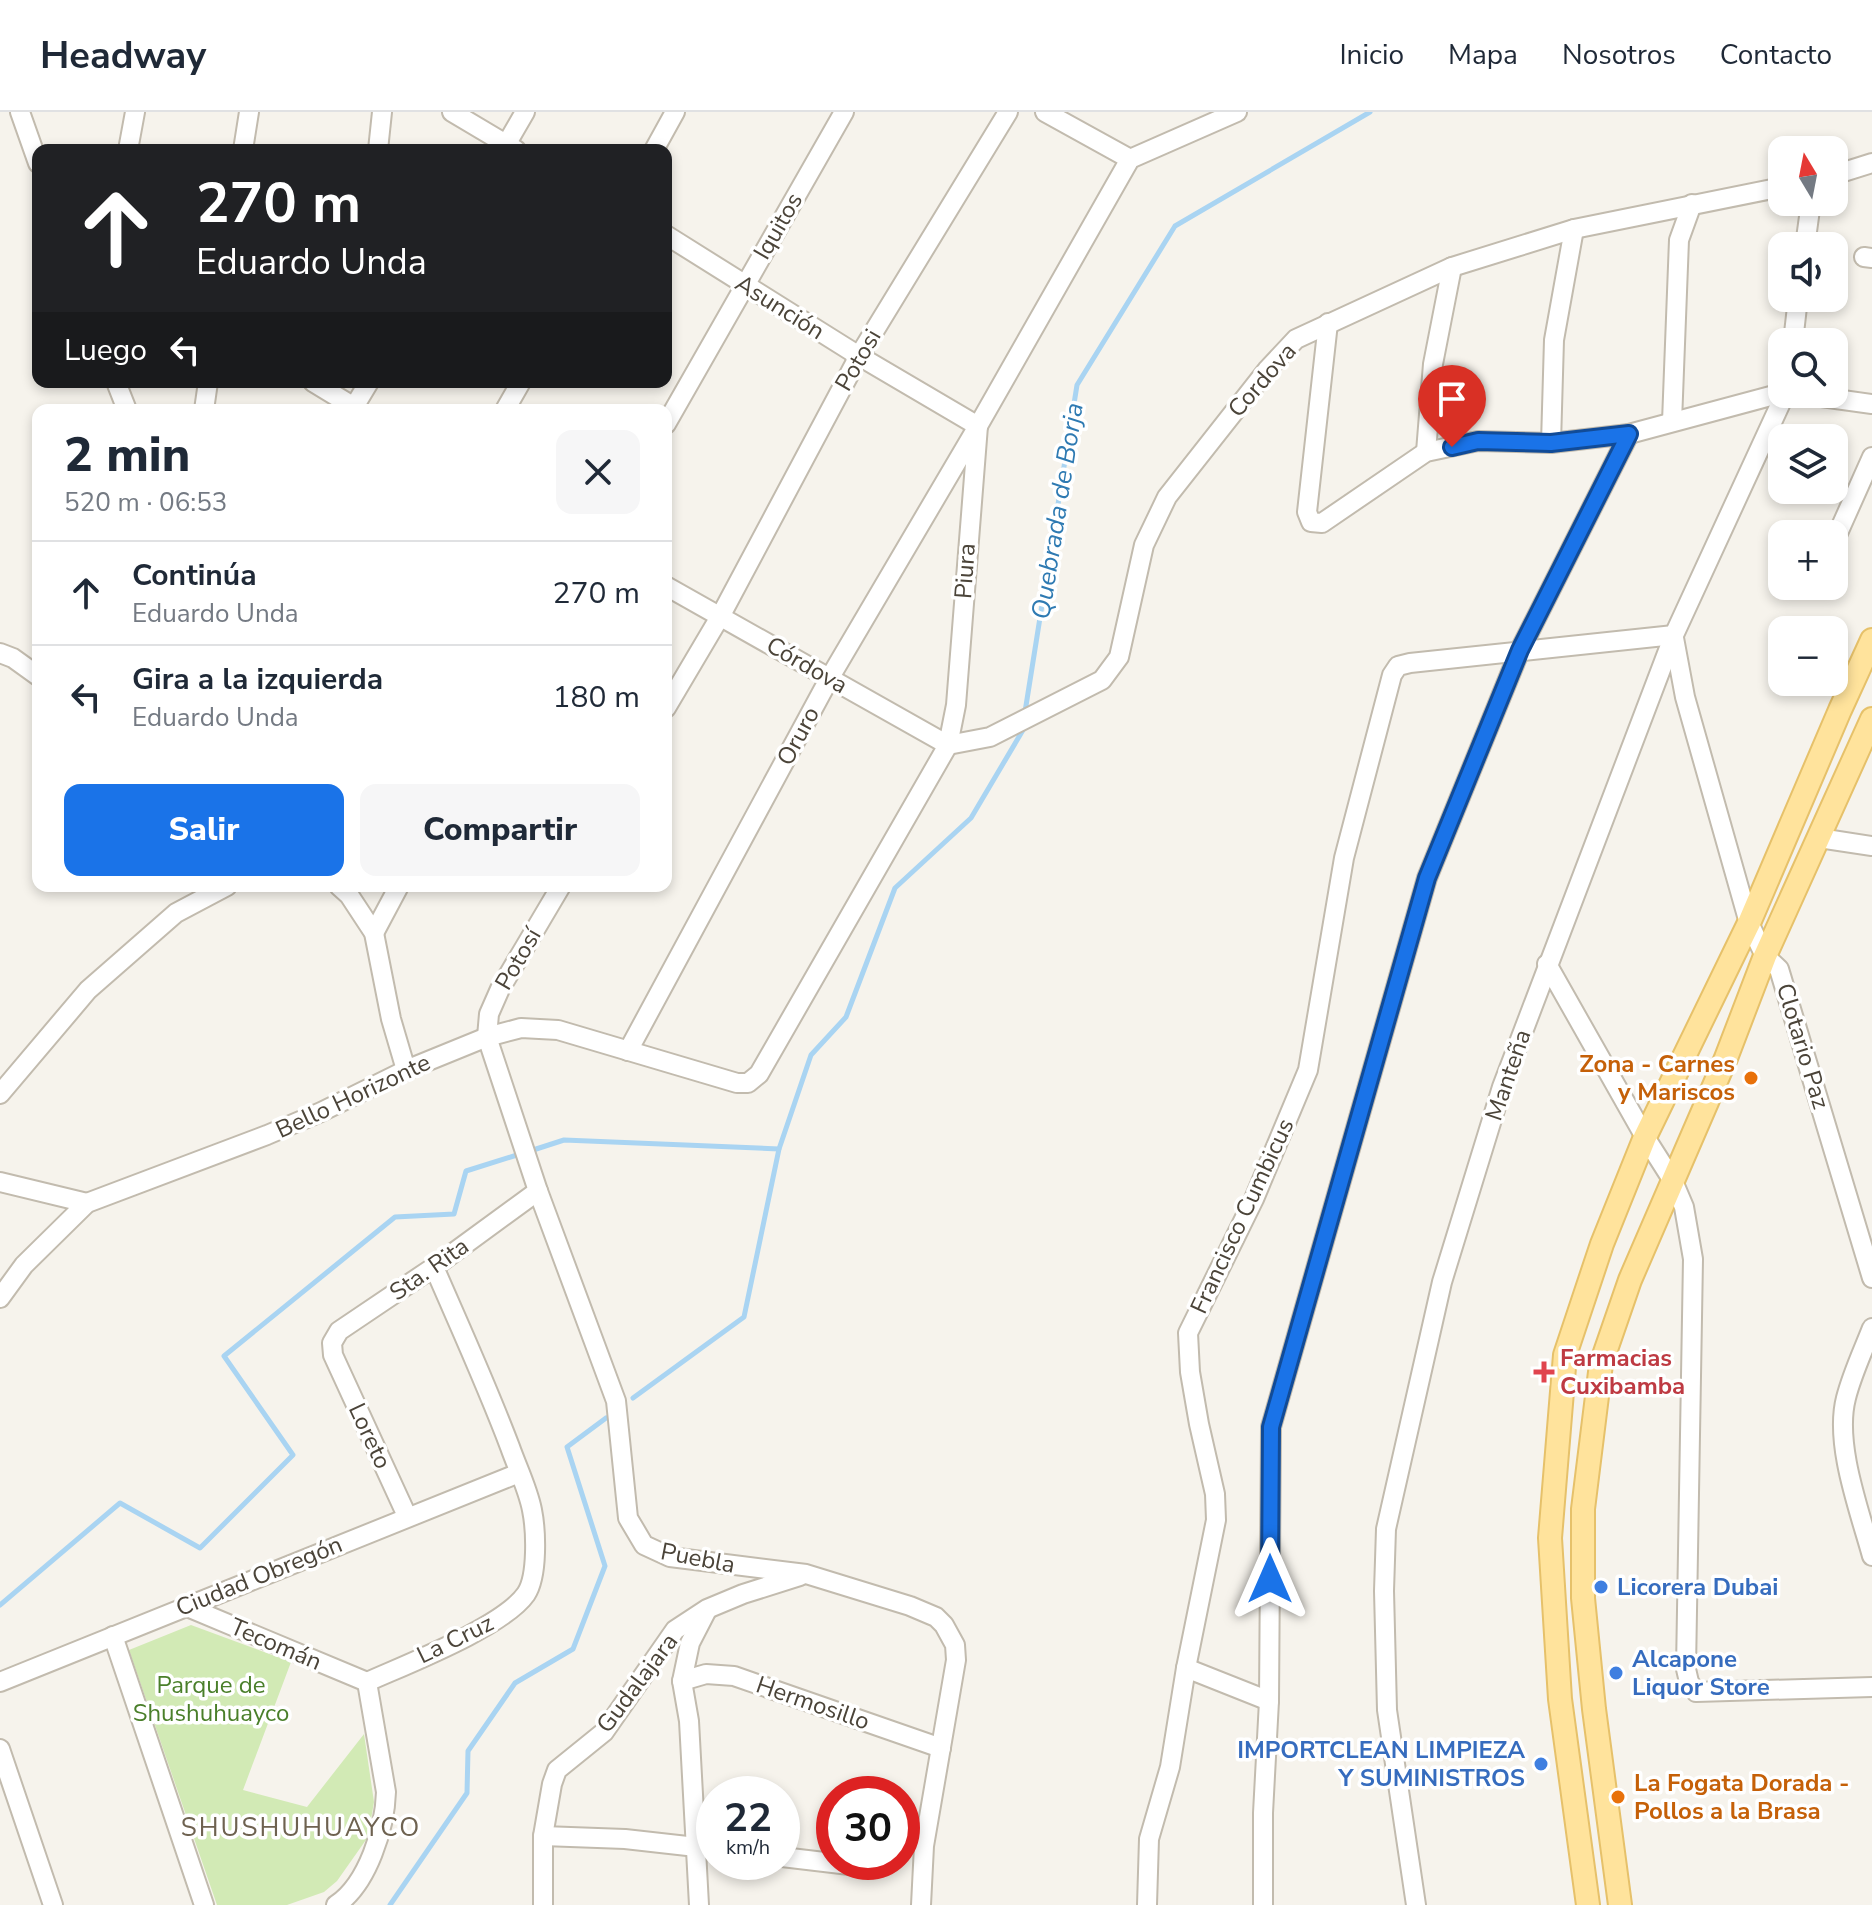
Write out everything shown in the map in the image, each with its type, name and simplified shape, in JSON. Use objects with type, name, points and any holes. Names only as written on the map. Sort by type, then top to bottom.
[{"type":"main road","points":[[1588,1905],[1560,1699],[1550,1538],[1565,1355],[1602,1244],[1645,1137],[1749,923],[1872,640]]},
{"type":"main road","points":[[1620,1905],[1583,1598],[1583,1509],[1601,1364],[1630,1280],[1726,1058],[1765,956],[1872,719]]},
{"type":"main road","points":[[1560,1699],[1593,1693]]},
{"type":"street","points":[[20,112],[32,146]]},
{"type":"street","points":[[129,144],[135,112]]},
{"type":"street","points":[[244,144],[249,112]]},
{"type":"street","points":[[379,144],[382,112]]},
{"type":"street","points":[[452,112],[502,144]]},
{"type":"street","points":[[510,144],[525,112]]},
{"type":"street","points":[[657,144],[675,112]]},
{"type":"street","name":"Iquitos","points":[[672,413],[844,112]]},
{"type":"street","name":"Potosi","points":[[721,615],[859,356],[1008,112]]},
{"type":"street","points":[[1045,112],[1130,159],[1237,112]]},
{"type":"street","name":"Piura","points":[[748,1083],[759,1074],[948,745],[956,705],[978,426],[1130,159]]},
{"type":"street","points":[[1848,171],[1872,163]]},
{"type":"street","name":"Cordova","points":[[948,745],[990,737],[1102,680],[1119,657],[1144,545],[1167,497],[1267,370],[1296,339],[1452,267],[1574,229],[1768,190]]},
{"type":"street","points":[[1672,422],[1679,240],[1692,204]]},
{"type":"street","points":[[1551,443],[1554,340],[1574,229]]},
{"type":"street","name":"Asunción","points":[[672,239],[859,356],[978,426]]},
{"type":"street","points":[[1426,452],[1433,364],[1452,267]]},
{"type":"street","points":[[1328,323],[1307,512],[1311,522],[1322,523],[1426,452],[1478,441],[1551,443],[1629,434],[1768,398]]},
{"type":"street","points":[[323,388],[348,404]]},
{"type":"street","points":[[1848,401],[1872,404]]},
{"type":"street","name":"Manteña","points":[[1416,1905],[1387,1710],[1386,1529],[1442,1282],[1502,1087],[1547,964],[1674,635],[1777,408]]},
{"type":"street","name":"Oruro","points":[[628,1051],[829,679],[978,426]]},
{"type":"street","points":[[1263,1905],[1263,1813],[1269,1701],[1271,1427],[1427,878],[1520,650],[1629,434]]},
{"type":"street","points":[[1844,520],[1872,457]]},
{"type":"street","name":"Córdova","points":[[672,589],[948,745]]},
{"type":"street","points":[[672,698],[721,615]]},
{"type":"street","points":[[1520,650],[1674,635]]},
{"type":"street","name":"Clotario Paz","points":[[1674,635],[1685,697],[1749,923],[1765,956],[1779,969],[1872,1278]]},
{"type":"street","name":"Francisco Cumbicus","points":[[1147,1905],[1149,1839],[1170,1767],[1216,1520],[1215,1494],[1190,1372],[1188,1333],[1254,1199],[1308,1070],[1344,858],[1392,675],[1398,666],[1520,650]]},
{"type":"street","points":[[6,656],[32,672]]},
{"type":"street","points":[[1819,838],[1872,846]]},
{"type":"street","points":[[0,1094],[98,981],[176,913],[216,892]]},
{"type":"street","points":[[346,892],[374,933],[391,1019],[406,1070]]},
{"type":"street","points":[[374,933],[396,892]]},
{"type":"street","name":"Potosí","points":[[487,1037],[489,1014],[496,997],[557,892]]},
{"type":"street","points":[[1547,964],[1673,1181],[1684,1207],[1693,1259],[1686,1669],[1689,1682],[1696,1692],[1872,1687]]},
{"type":"street","name":"Bello Horizonte","points":[[0,1298],[24,1265],[87,1203],[281,1129],[406,1070],[487,1037],[521,1028],[558,1030],[737,1083],[748,1083]]},
{"type":"street","name":"Puebla","points":[[487,1037],[538,1191],[616,1401],[625,1503],[636,1535],[644,1545],[670,1557],[806,1574],[910,1606],[936,1617],[955,1645],[956,1660],[924,1846],[921,1905]]},
{"type":"street","points":[[0,1182],[87,1203]]},
{"type":"street","name":"Sta. Rita","points":[[333,1355],[332,1343],[339,1331],[538,1191]]},
{"type":"street","name":"La Cruz","points":[[367,1682],[491,1624],[511,1610],[527,1592],[533,1573],[535,1539],[532,1509],[479,1370],[434,1267]]},
{"type":"street","points":[[1872,1328],[1845,1400],[1843,1423],[1846,1453],[1872,1556]]},
{"type":"street","name":"Loreto","points":[[333,1355],[407,1516]]},
{"type":"street","name":"Ciudad Obregón","points":[[0,1682],[519,1473]]},
{"type":"street","name":"Gudalajara","points":[[543,1905],[543,1836],[557,1770],[611,1724],[675,1630],[707,1609],[806,1574]]},
{"type":"street","name":"Tecomán","points":[[185,1606],[367,1682]]},
{"type":"street","points":[[696,1777],[682,1681],[690,1643],[707,1609]]},
{"type":"street","points":[[113,1636],[204,1905]]},
{"type":"street","points":[[1186,1668],[1269,1701]]},
{"type":"street","name":"Hermosillo","points":[[682,1681],[706,1674],[734,1676],[941,1748]]},
{"type":"street","points":[[336,1905],[353,1890],[378,1841],[386,1809],[386,1792],[367,1682]]},
{"type":"street","points":[[0,1749],[53,1905]]},
{"type":"street","points":[[543,1836],[625,1839],[696,1847]]},
{"type":"street","points":[[699,1905],[702,1880]]},
{"type":"green space","name":"Parque de Shushuhuayco","points":[[191,1625],[291,1662],[243,1790],[307,1807],[364,1734],[374,1802],[368,1837],[337,1881],[324,1892],[287,1905],[217,1905],[129,1650]]},
{"type":"waterway","name":"Quebrada de Borja","points":[[1025,712],[1077,385],[1175,226],[1370,112]]},
{"type":"waterway","name":"Quebrada de Borja","points":[[633,1398],[744,1317],[779,1149],[811,1055],[846,1017],[895,888],[971,818],[1023,730]]},
{"type":"waterway","points":[[530,1151],[564,1140],[779,1149]]},
{"type":"waterway","points":[[0,1605],[120,1503],[200,1548],[293,1455],[224,1356],[395,1217],[454,1214],[466,1171],[520,1154]]},
{"type":"waterway","points":[[390,1905],[467,1793],[468,1751],[515,1683],[573,1649],[605,1566],[567,1447],[606,1418]]},
{"type":"place","name":"Zona - Carnes y Mariscos","points":[[1751,1078]]},
{"type":"place","name":"Farmacias Cuxibamba","points":[[1544,1372]]},
{"type":"place","name":"Licorera Dubai","points":[[1601,1587]]},
{"type":"place","name":"Alcapone Liquor Store","points":[[1616,1673]]},
{"type":"place","name":"IMPORTCLEAN LIMPIEZA Y SUMINISTROS","points":[[1541,1764]]},
{"type":"place","name":"La Fogata Dorada - Pollos a la Brasa","points":[[1618,1797]]},
{"type":"district","name":"SHUSHUHUAYCO","points":[[301,1827]]},
{"type":"route","points":[[1270,1579],[1271,1427],[1427,878],[1520,650],[1629,434],[1551,443],[1478,441],[1452,447]]}]
